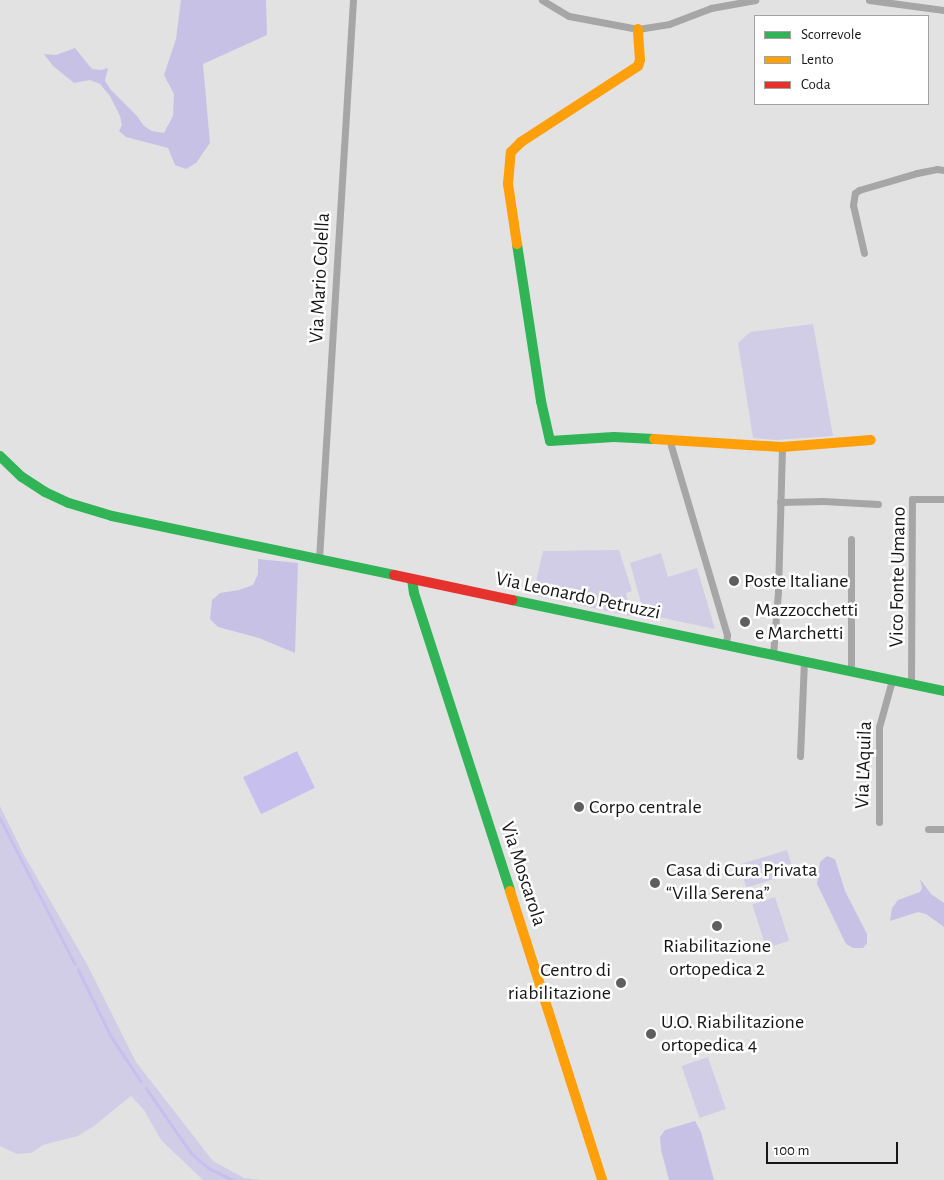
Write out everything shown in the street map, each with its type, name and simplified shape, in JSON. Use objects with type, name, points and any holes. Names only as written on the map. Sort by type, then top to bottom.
[{"type":"street","name":"Via Mario Colella","points":[[319,559],[353,0]]},
{"type":"street","points":[[542,0],[569,16],[638,29],[669,24],[711,8],[754,0]]},
{"type":"street","points":[[869,0],[944,10]]},
{"type":"street","points":[[638,29],[640,60],[638,66],[521,142],[511,152],[508,184],[541,401],[550,441],[614,437],[782,447],[871,440]]},
{"type":"street","points":[[864,253],[853,205],[855,193],[859,190],[918,173],[936,169],[944,170]]},
{"type":"street","points":[[669,439],[728,636],[726,645]]},
{"type":"street","points":[[773,655],[782,447]]},
{"type":"street","name":"Via Leonardo Petruzzi","points":[[0,456],[33,485],[69,503],[112,516],[944,691]]},
{"type":"street","name":"Vico Fonte Umano","points":[[911,684],[912,499],[944,499]]},
{"type":"street","points":[[780,502],[823,501],[878,504]]},
{"type":"street","points":[[851,540],[851,672]]},
{"type":"street","name":"Via Moscarola","points":[[412,579],[414,594],[602,1180]]},
{"type":"street","points":[[800,756],[804,662]]},
{"type":"street","name":"Via L'Aquila","points":[[879,822],[879,727],[892,680]]},
{"type":"street","points":[[928,829],[944,829]]},
{"type":"shaded area","points":[[181,0],[266,0],[267,35],[203,64],[210,143],[196,163],[186,169],[175,165],[168,148],[126,137],[119,131],[122,125],[120,116],[110,96],[100,84],[90,80],[74,83],[53,66],[44,54],[56,55],[75,48],[92,69],[101,70],[108,68],[105,81],[111,90],[137,116],[144,126],[152,131],[164,133],[173,116],[174,94],[164,75],[176,39]]},
{"type":"shaded area","points":[[813,324],[833,436],[776,440],[753,438],[738,343],[750,332]]},
{"type":"shaded area","points":[[619,550],[632,591],[626,593],[630,616],[533,595],[543,551]]},
{"type":"shaded area","points":[[661,553],[668,577],[697,568],[715,629],[644,614],[630,563]]},
{"type":"shaded area","points":[[258,559],[298,563],[295,653],[259,638],[218,627],[210,619],[212,600],[220,593],[239,590],[253,585],[258,574]]},
{"type":"shaded area","points":[[297,751],[315,788],[261,814],[243,777]]},
{"type":"shaded area","points":[[0,806],[24,855],[88,966],[136,1062],[213,1161],[244,1178],[262,1180],[203,1180],[161,1140],[144,1110],[131,1096],[94,1126],[78,1136],[43,1145],[31,1153],[17,1154],[0,1146]]},
{"type":"shaded area","points":[[787,850],[794,873],[746,888],[739,865]]},
{"type":"shaded area","points":[[827,856],[835,859],[845,891],[867,934],[867,943],[863,948],[853,948],[846,944],[817,884],[820,862]]},
{"type":"shaded area","points":[[920,879],[931,894],[944,903],[944,927],[926,914],[918,912],[890,921],[892,908],[898,900],[920,892],[922,888]]},
{"type":"shaded area","points":[[775,897],[789,941],[766,948],[752,904]]},
{"type":"shaded area","points":[[708,1057],[726,1109],[699,1118],[682,1066]]},
{"type":"shaded area","points":[[695,1121],[701,1132],[714,1180],[669,1180],[661,1150],[660,1137],[665,1130]]},
{"type":"waterway","points":[[0,818],[75,964]]},
{"type":"waterway","points":[[78,969],[111,1036],[141,1081]]},
{"type":"waterway","points":[[146,1088],[192,1154],[210,1169],[234,1180]]},
{"type":"traffic: fast","points":[[517,244],[541,401],[550,441],[614,437],[654,439]]},
{"type":"traffic: fast","points":[[0,456],[22,477],[45,492],[69,503],[112,516],[394,575]]},
{"type":"traffic: fast","points":[[412,579],[414,593],[510,891]]},
{"type":"traffic: fast","points":[[512,600],[944,691]]},
{"type":"traffic: slow","points":[[517,244],[508,184],[511,152],[521,142],[638,66],[640,60],[638,29]]},
{"type":"traffic: slow","points":[[654,439],[782,447],[871,440]]},
{"type":"traffic: slow","points":[[510,891],[602,1180]]},
{"type":"traffic: jam","points":[[394,575],[512,600]]},
{"type":"place","name":"Poste Italiane","points":[[734,581]]},
{"type":"place","name":"Mazzocchetti e Marchetti","points":[[745,622]]},
{"type":"place","name":"Corpo centrale","points":[[579,807]]},
{"type":"place","name":"Casa di Cura Privata “Villa Serena”","points":[[655,883]]},
{"type":"place","name":"Riabilitazione ortopedica 2","points":[[717,926]]},
{"type":"place","name":"Centro di riabilitazione","points":[[621,983]]},
{"type":"place","name":"U.O. Riabilitazione ortopedica 4","points":[[651,1034]]}]
